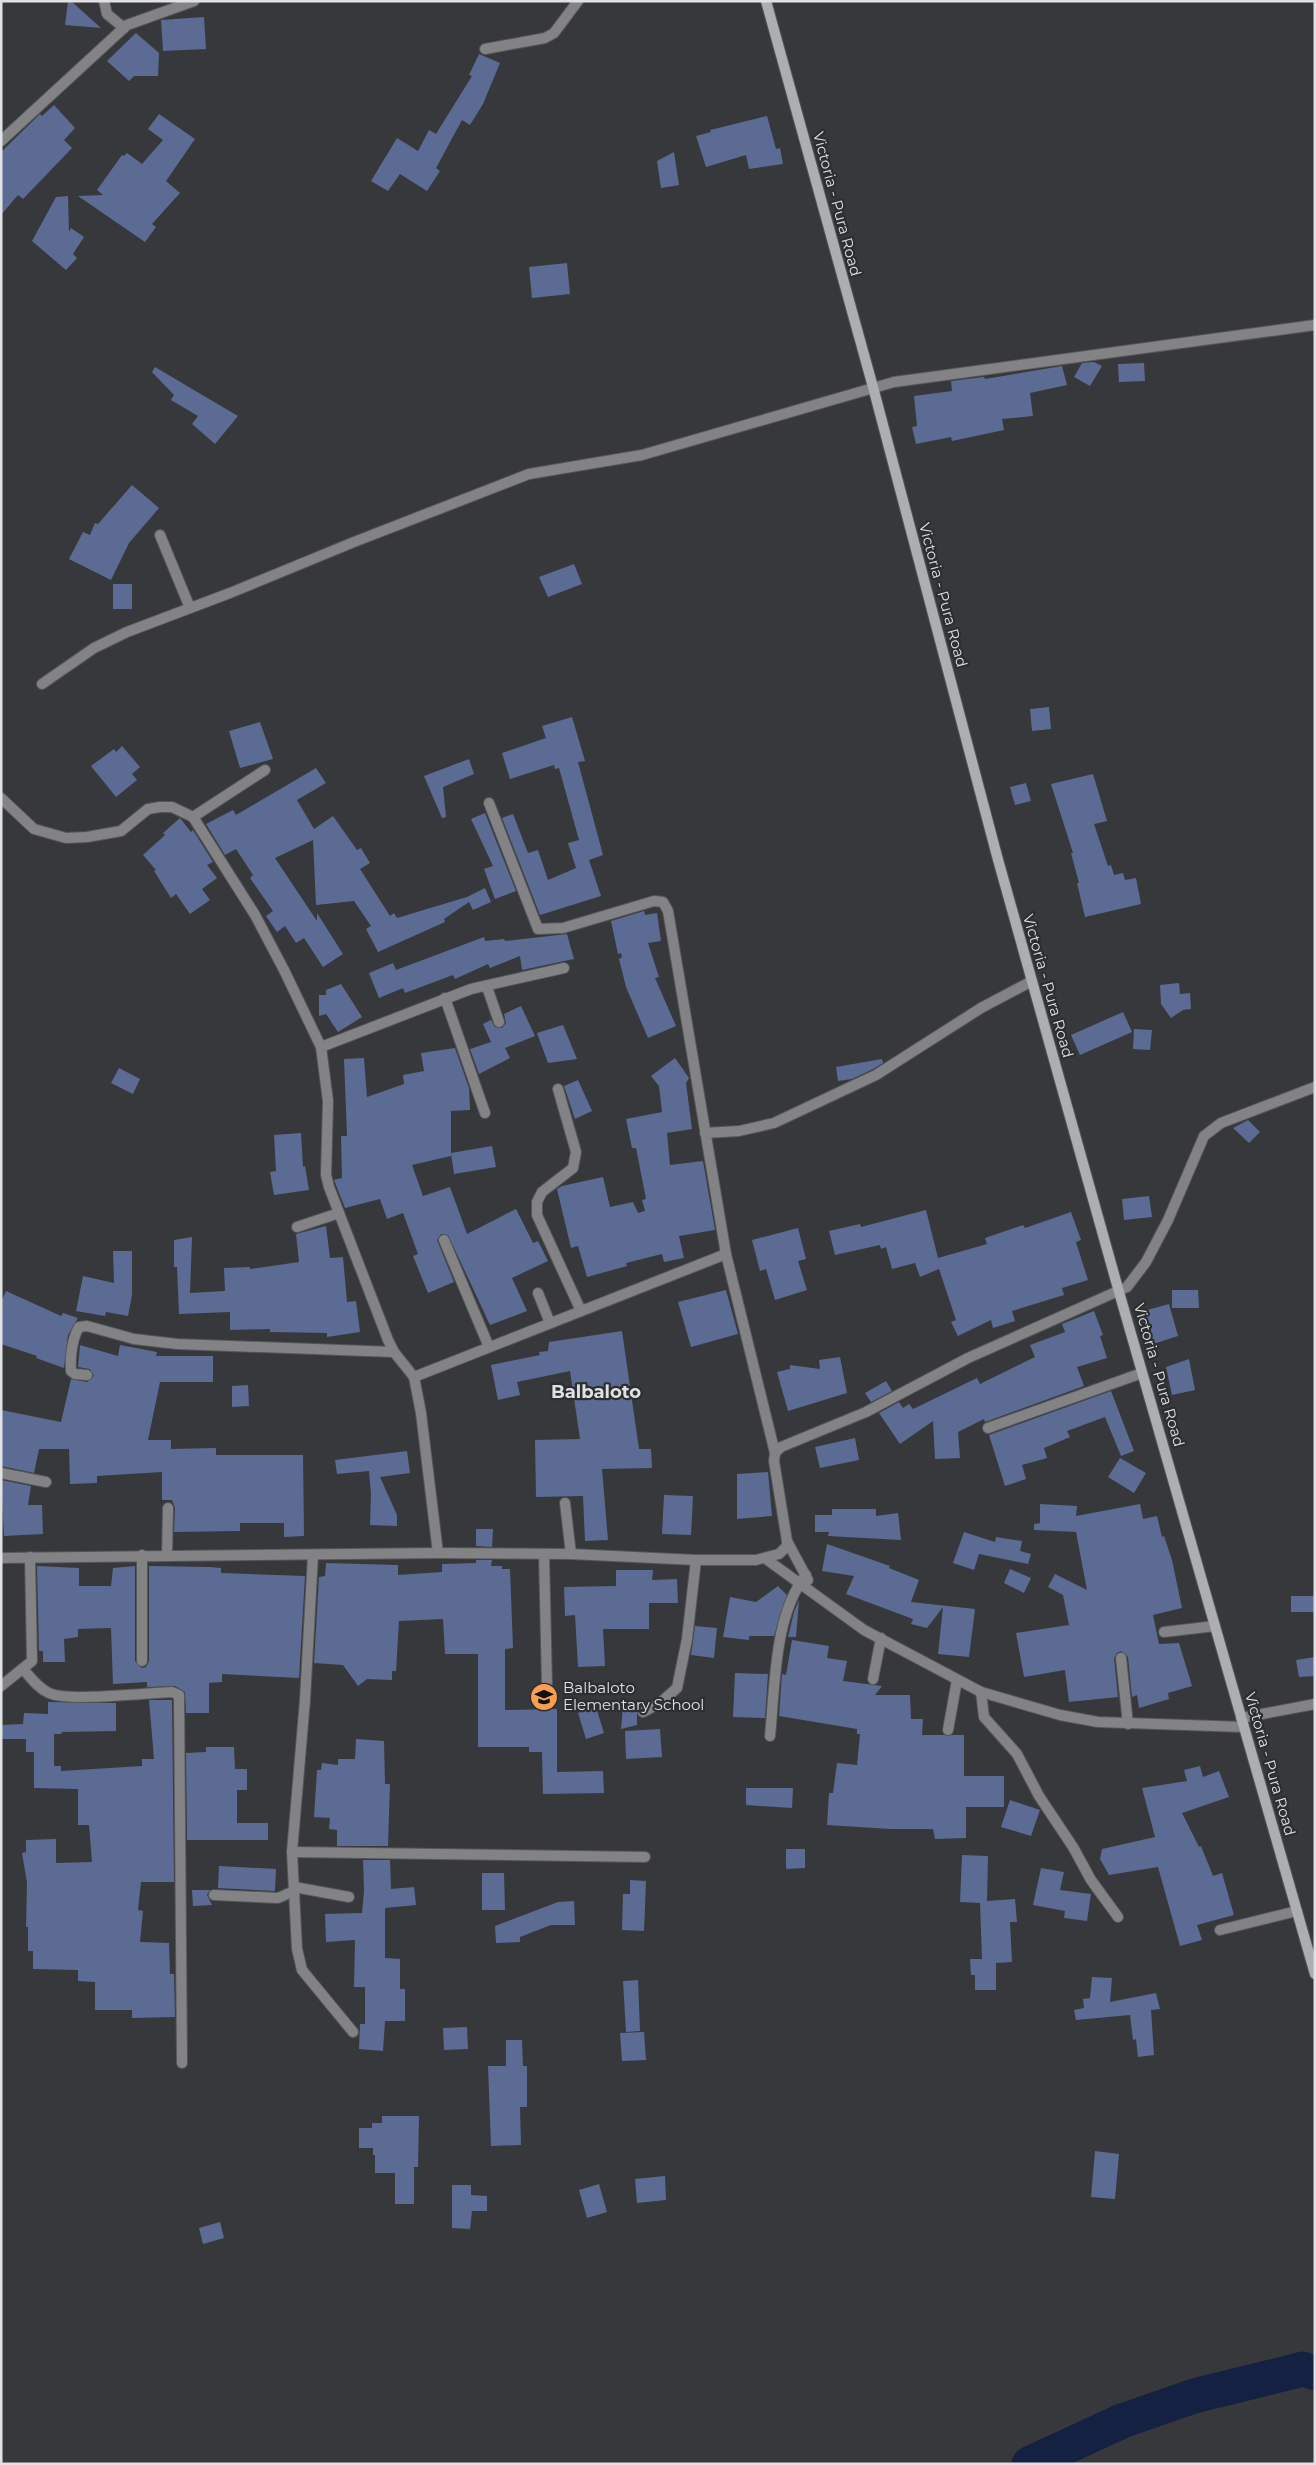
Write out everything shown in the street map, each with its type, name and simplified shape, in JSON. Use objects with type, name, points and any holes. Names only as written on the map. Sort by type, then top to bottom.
[{"type":"main road","name":"Victoria - Pura Road","points":[[766,1],[873,387],[1032,981],[1142,1373],[1315,1974]]},
{"type":"street","points":[[104,1],[107,14],[124,28]]},
{"type":"street","points":[[1,141],[124,28],[194,1]]},
{"type":"street","points":[[485,49],[545,38],[554,33],[578,1]]},
{"type":"street","points":[[42,684],[108,640],[529,474],[642,455],[873,387],[926,376],[1315,325]]},
{"type":"street","points":[[160,535],[190,608]]},
{"type":"street","points":[[193,817],[265,770]]},
{"type":"street","points":[[1,798],[34,829],[66,838],[86,838],[121,831],[136,817],[154,808],[172,807],[193,817],[255,915],[321,1047],[328,1101],[326,1175],[394,1352],[414,1377],[422,1414],[438,1553]]},
{"type":"street","points":[[489,803],[538,929],[563,928],[654,901],[663,902],[668,911],[674,936],[678,979],[726,1254],[775,1453],[774,1461],[788,1541],[803,1579],[811,1590],[849,1619],[957,1680],[981,1692],[1060,1715],[1128,1724],[1242,1722],[1315,1704]]},
{"type":"street","points":[[321,1047],[471,989],[564,968]]},
{"type":"street","points":[[705,1133],[739,1131],[774,1123],[876,1075],[981,1008],[1032,981]]},
{"type":"street","points":[[486,987],[499,1022]]},
{"type":"street","points":[[445,998],[485,1113]]},
{"type":"street","points":[[775,1453],[781,1447],[866,1412],[968,1358],[1127,1287],[1146,1262],[1168,1220],[1204,1136],[1220,1123],[1315,1086]]},
{"type":"street","points":[[558,1089],[576,1152],[575,1160],[573,1168],[542,1192],[537,1202],[537,1214],[581,1311]]},
{"type":"street","points":[[297,1227],[339,1213]]},
{"type":"street","points":[[444,1240],[489,1347]]},
{"type":"street","points":[[414,1377],[726,1254]]},
{"type":"street","points":[[538,1293],[550,1323]]},
{"type":"street","points":[[86,1376],[75,1374],[71,1371],[70,1365],[75,1334],[79,1328],[86,1326],[134,1339],[177,1344],[394,1352]]},
{"type":"street","points":[[988,1428],[1142,1373]]},
{"type":"street","points":[[1,1473],[46,1482]]},
{"type":"street","points":[[565,1503],[570,1554]]},
{"type":"street","points":[[167,1555],[168,1508]]},
{"type":"street","points":[[1,1558],[438,1553],[570,1554],[696,1560],[766,1558],[783,1550],[788,1541]]},
{"type":"street","points":[[544,1554],[547,1685]]},
{"type":"street","points":[[142,1555],[142,1661]]},
{"type":"street","points":[[313,1555],[305,1700],[292,1852],[297,1949],[302,1970],[353,2032]]},
{"type":"street","points":[[1,1686],[32,1661],[30,1557]]},
{"type":"street","points":[[766,1558],[803,1579]]},
{"type":"street","points":[[644,1712],[660,1703],[677,1688],[686,1639],[696,1560]]},
{"type":"street","points":[[770,1736],[782,1628],[786,1610],[803,1579]]},
{"type":"street","points":[[1164,1632],[1215,1626]]},
{"type":"street","points":[[873,1679],[881,1638]]},
{"type":"street","points":[[1121,1658],[1128,1724]]},
{"type":"street","points":[[23,1670],[42,1690],[51,1694],[74,1697],[172,1692],[179,1696],[182,2063]]},
{"type":"street","points":[[948,1730],[957,1680]]},
{"type":"street","points":[[981,1692],[984,1717],[1017,1754],[1039,1796],[1073,1847],[1091,1880],[1118,1917]]},
{"type":"street","points":[[292,1852],[645,1857]]},
{"type":"street","points":[[214,1895],[278,1898],[294,1889],[349,1897]]},
{"type":"street","points":[[1220,1930],[1297,1911]]},
{"type":"building","points":[[68,1],[71,1],[101,28],[65,25]]},
{"type":"building","points":[[204,17],[206,49],[163,51],[161,20]]},
{"type":"building","points":[[136,33],[159,53],[158,76],[134,76],[129,81],[107,61]]},
{"type":"building","points":[[479,54],[500,63],[483,104],[470,125],[462,120],[436,168],[440,171],[427,191],[400,174],[388,191],[371,181],[397,138],[418,151],[429,130],[436,134],[472,76],[469,75]]},
{"type":"building","points":[[54,105],[75,128],[64,140],[72,148],[23,199],[18,195],[1,215],[1,152],[40,114],[42,116]]},
{"type":"building","points":[[159,114],[195,139],[166,181],[180,193],[152,224],[156,227],[145,242],[78,196],[103,195],[97,190],[122,155],[124,156],[127,153],[142,164],[163,140],[148,129]]},
{"type":"building","points":[[767,116],[776,149],[780,148],[783,164],[749,169],[746,155],[706,167],[696,136],[711,132],[710,130]]},
{"type":"building","points":[[674,152],[679,185],[661,188],[657,161]]},
{"type":"building","points":[[68,196],[69,232],[71,228],[84,237],[73,254],[77,258],[66,270],[32,241],[56,197]]},
{"type":"building","points":[[567,263],[570,294],[532,298],[529,267]]},
{"type":"building","points":[[1094,362],[1102,366],[1090,386],[1074,377],[1082,363]]},
{"type":"building","points":[[1144,363],[1145,381],[1119,382],[1118,364]]},
{"type":"building","points":[[1062,366],[1067,385],[1030,393],[1033,416],[1002,419],[1004,430],[952,441],[951,437],[916,444],[912,427],[917,426],[914,396],[952,391],[951,381],[984,377],[985,379]]},
{"type":"building","points":[[155,367],[238,416],[215,444],[192,424],[198,416],[171,400],[174,395],[152,372]]},
{"type":"building","points":[[132,485],[159,508],[129,543],[111,580],[69,559],[83,532],[90,535],[95,523],[98,524]]},
{"type":"building","points":[[574,564],[582,584],[548,597],[539,577]]},
{"type":"building","points":[[113,584],[132,584],[132,609],[113,609]]},
{"type":"building","points":[[1049,707],[1051,729],[1032,731],[1030,709]]},
{"type":"building","points":[[572,717],[585,761],[578,762],[603,855],[589,860],[601,896],[540,915],[502,818],[513,814],[528,853],[538,850],[548,880],[576,868],[568,843],[579,840],[559,768],[555,769],[554,765],[510,779],[502,753],[546,738],[542,726]]},
{"type":"building","points":[[260,722],[273,759],[240,768],[229,731]]},
{"type":"building","points":[[122,746],[140,767],[132,774],[137,780],[116,797],[91,766],[114,749],[116,752]]},
{"type":"building","points":[[469,759],[474,774],[443,787],[446,817],[442,818],[424,776]]},
{"type":"building","points":[[316,768],[326,783],[297,800],[314,829],[333,816],[357,850],[361,848],[370,863],[360,869],[390,916],[394,913],[397,918],[467,897],[485,888],[491,902],[473,910],[469,902],[444,919],[445,922],[378,952],[366,929],[371,926],[354,901],[316,905],[313,840],[275,858],[317,921],[317,913],[343,954],[323,967],[304,938],[296,943],[285,926],[277,932],[266,916],[273,911],[250,878],[253,875],[236,849],[225,855],[206,824],[233,810],[236,815]]},
{"type":"building","points":[[1093,774],[1107,821],[1094,824],[1108,866],[1111,865],[1114,875],[1123,873],[1125,880],[1136,878],[1141,904],[1085,917],[1071,853],[1073,853],[1051,784]]},
{"type":"building","points":[[1026,783],[1031,801],[1015,805],[1010,787]]},
{"type":"building","points":[[485,813],[516,891],[495,899],[484,869],[493,866],[471,819]]},
{"type":"building","points":[[180,818],[191,832],[193,830],[213,862],[207,865],[217,878],[202,889],[210,900],[190,914],[176,894],[171,898],[154,871],[156,870],[143,855]]},
{"type":"building","points":[[644,911],[645,915],[657,913],[661,941],[648,943],[659,977],[655,978],[676,1026],[648,1038],[626,987],[619,959],[622,957],[621,953],[618,954],[611,921]]},
{"type":"building","points":[[567,934],[574,959],[522,970],[520,956],[490,968],[488,964],[455,979],[453,975],[405,993],[403,988],[379,998],[369,973],[393,963],[396,970],[484,937],[485,941],[504,939],[505,941]]},
{"type":"building","points":[[1179,983],[1180,994],[1190,993],[1191,1009],[1183,1010],[1171,1018],[1161,1004],[1160,985]]},
{"type":"building","points":[[341,984],[362,1017],[338,1032],[326,1014],[319,1016],[319,995],[326,995],[326,990]]},
{"type":"building","points":[[521,1006],[535,1036],[505,1048],[510,1058],[479,1074],[470,1049],[491,1042],[483,1024],[491,1020],[495,1027],[502,1028],[506,1023],[504,1014]]},
{"type":"building","points":[[1123,1012],[1132,1032],[1080,1055],[1071,1035]]},
{"type":"building","points":[[563,1025],[577,1059],[548,1063],[537,1033]]},
{"type":"building","points":[[1134,1029],[1152,1030],[1150,1050],[1133,1049]]},
{"type":"building","points":[[455,1048],[469,1088],[470,1110],[451,1111],[451,1156],[412,1165],[423,1196],[450,1187],[467,1234],[516,1209],[533,1243],[538,1241],[548,1261],[512,1278],[527,1311],[490,1325],[448,1235],[441,1234],[437,1240],[454,1282],[428,1293],[413,1256],[418,1254],[403,1213],[387,1219],[380,1199],[345,1208],[334,1180],[342,1178],[341,1136],[347,1136],[344,1059],[364,1058],[367,1097],[404,1084],[403,1075],[424,1071],[421,1053]]},
{"type":"building","points":[[675,1058],[689,1078],[686,1083],[692,1129],[667,1133],[670,1165],[703,1161],[715,1230],[679,1236],[684,1258],[664,1262],[662,1254],[626,1263],[627,1266],[587,1277],[578,1246],[571,1248],[557,1189],[562,1186],[603,1177],[610,1207],[633,1202],[638,1213],[645,1211],[642,1200],[646,1199],[636,1148],[632,1148],[626,1119],[662,1112],[659,1086],[651,1076]]},
{"type":"building","points":[[882,1059],[883,1063],[873,1069],[852,1079],[838,1081],[836,1067]]},
{"type":"building","points":[[119,1068],[140,1079],[133,1094],[111,1083]]},
{"type":"building","points":[[578,1080],[592,1111],[575,1119],[564,1086]]},
{"type":"building","points":[[1248,1120],[1260,1132],[1249,1143],[1233,1128]]},
{"type":"building","points":[[301,1133],[303,1167],[305,1166],[309,1190],[274,1195],[270,1172],[276,1171],[274,1135]]},
{"type":"building","points":[[492,1146],[496,1167],[454,1174],[451,1153]]},
{"type":"building","points":[[1149,1196],[1152,1217],[1124,1220],[1122,1199]]},
{"type":"building","points":[[926,1210],[938,1258],[987,1244],[985,1238],[1023,1225],[1025,1228],[1071,1212],[1081,1240],[1076,1242],[1088,1280],[1062,1288],[1064,1295],[1012,1311],[1015,1321],[993,1328],[991,1320],[958,1336],[951,1322],[956,1320],[939,1269],[920,1277],[915,1263],[892,1269],[886,1247],[881,1249],[880,1245],[835,1255],[829,1231],[860,1224],[861,1227]]},
{"type":"building","points":[[326,1226],[330,1258],[343,1257],[347,1302],[356,1301],[360,1332],[327,1337],[327,1333],[270,1332],[270,1329],[230,1330],[230,1312],[179,1314],[177,1267],[174,1267],[174,1240],[192,1237],[190,1293],[225,1291],[224,1268],[250,1267],[250,1269],[299,1262],[296,1234]]},
{"type":"building","points":[[798,1228],[806,1259],[798,1261],[807,1290],[775,1300],[766,1269],[760,1271],[752,1240]]},
{"type":"building","points":[[113,1251],[132,1251],[132,1295],[128,1316],[106,1312],[105,1316],[76,1311],[83,1276],[114,1283]]},
{"type":"building","points":[[726,1290],[738,1334],[691,1347],[678,1302]]},
{"type":"building","points":[[1172,1290],[1198,1290],[1199,1308],[1172,1308]]},
{"type":"building","points":[[6,1291],[61,1316],[63,1313],[78,1318],[68,1335],[64,1368],[36,1358],[37,1356],[1,1344],[1,1302]]},
{"type":"building","points":[[1169,1304],[1178,1336],[1150,1345],[1140,1312]]},
{"type":"building","points":[[1094,1311],[1103,1335],[1100,1336],[1107,1358],[1077,1367],[1084,1386],[985,1422],[984,1419],[958,1432],[960,1458],[935,1459],[933,1421],[900,1444],[879,1413],[899,1402],[903,1408],[909,1404],[913,1409],[977,1378],[980,1384],[1035,1357],[1030,1345],[1065,1332],[1062,1324]]},
{"type":"building","points":[[622,1331],[639,1449],[651,1449],[652,1468],[602,1469],[608,1540],[585,1541],[583,1496],[536,1497],[535,1440],[580,1439],[570,1371],[517,1382],[520,1395],[498,1400],[491,1365],[540,1355],[539,1352],[548,1351],[549,1342]]},
{"type":"building","points":[[80,1345],[118,1356],[120,1345],[157,1352],[156,1356],[213,1356],[213,1382],[160,1382],[148,1440],[171,1440],[171,1449],[216,1448],[216,1455],[303,1455],[304,1536],[284,1537],[284,1523],[240,1523],[240,1531],[174,1532],[175,1508],[172,1500],[162,1500],[162,1472],[97,1476],[97,1483],[70,1484],[69,1449],[39,1449],[34,1473],[1,1466],[1,1410],[61,1422],[71,1379],[87,1382],[94,1376],[90,1369],[78,1367]]},
{"type":"building","points":[[840,1357],[847,1393],[788,1411],[777,1372],[790,1369],[790,1365],[820,1369],[819,1360]]},
{"type":"building","points":[[1189,1359],[1195,1390],[1172,1395],[1166,1367]]},
{"type":"building","points":[[886,1381],[892,1391],[871,1402],[865,1393]]},
{"type":"building","points":[[248,1385],[249,1406],[232,1407],[232,1386]]},
{"type":"building","points":[[1111,1391],[1134,1451],[1121,1456],[1105,1417],[1067,1431],[1070,1437],[1044,1448],[1047,1458],[1022,1465],[1026,1479],[1005,1486],[989,1435]]},
{"type":"building","points":[[855,1438],[859,1460],[820,1468],[815,1447]]},
{"type":"building","points":[[407,1451],[410,1473],[380,1477],[397,1515],[397,1526],[370,1525],[371,1494],[369,1471],[337,1474],[335,1460]]},
{"type":"building","points":[[1120,1458],[1146,1473],[1134,1493],[1108,1477]]},
{"type":"building","points":[[768,1472],[772,1516],[737,1519],[737,1474]]},
{"type":"building","points":[[1,1480],[31,1486],[28,1505],[42,1505],[43,1534],[4,1536]]},
{"type":"building","points":[[664,1495],[693,1496],[691,1535],[662,1534]]},
{"type":"building","points":[[1040,1504],[1077,1506],[1076,1516],[1140,1504],[1143,1519],[1157,1516],[1162,1537],[1164,1536],[1172,1560],[1182,1608],[1153,1615],[1159,1644],[1179,1643],[1192,1686],[1168,1693],[1169,1699],[1139,1708],[1137,1695],[1132,1697],[1128,1657],[1121,1651],[1114,1658],[1118,1697],[1069,1702],[1065,1670],[1024,1677],[1016,1633],[1069,1625],[1063,1595],[1048,1587],[1055,1574],[1087,1590],[1076,1532],[1034,1530],[1034,1524],[1040,1523]]},
{"type":"building","points":[[832,1509],[876,1509],[876,1516],[898,1513],[901,1540],[828,1536],[829,1532],[815,1532],[815,1515],[832,1515]]},
{"type":"building","points":[[476,1529],[493,1529],[492,1547],[476,1546]]},
{"type":"building","points":[[964,1532],[995,1542],[996,1537],[1022,1541],[1020,1551],[1031,1554],[1028,1564],[979,1554],[974,1570],[953,1563]]},
{"type":"building","points":[[827,1544],[890,1566],[889,1568],[919,1580],[911,1602],[975,1609],[969,1657],[938,1654],[943,1607],[927,1628],[911,1624],[913,1619],[846,1594],[854,1576],[822,1571]]},
{"type":"building","points":[[476,1560],[492,1560],[491,1566],[502,1566],[502,1569],[510,1569],[513,1648],[505,1649],[505,1710],[557,1709],[557,1772],[603,1771],[604,1793],[543,1794],[542,1752],[529,1752],[529,1747],[478,1747],[478,1654],[445,1654],[443,1619],[399,1621],[396,1671],[392,1671],[392,1680],[367,1679],[358,1686],[343,1665],[314,1663],[319,1577],[325,1576],[326,1563],[398,1565],[398,1575],[442,1572],[442,1564],[476,1563]]},
{"type":"building","points":[[37,1566],[79,1568],[79,1586],[111,1586],[113,1568],[135,1566],[135,1661],[142,1668],[146,1667],[149,1661],[149,1566],[209,1567],[221,1568],[221,1573],[305,1576],[299,1678],[222,1674],[222,1682],[209,1683],[209,1713],[186,1713],[185,1692],[175,1686],[147,1687],[147,1682],[113,1684],[111,1628],[78,1629],[78,1637],[64,1639],[65,1662],[43,1662],[43,1651],[39,1651]]},
{"type":"building","points":[[1010,1569],[1031,1578],[1024,1593],[1004,1583]]},
{"type":"building","points":[[616,1570],[653,1570],[652,1580],[677,1579],[678,1603],[649,1603],[649,1629],[603,1629],[605,1666],[578,1667],[575,1615],[565,1616],[564,1587],[616,1586]]},
{"type":"building","points":[[778,1586],[787,1595],[774,1636],[749,1636],[749,1640],[723,1637],[730,1597],[756,1602]]},
{"type":"building","points":[[1291,1596],[1315,1596],[1315,1612],[1291,1612]]},
{"type":"building","points":[[799,1600],[796,1637],[788,1637],[794,1612]]},
{"type":"building","points":[[695,1626],[717,1628],[714,1658],[691,1655]]},
{"type":"building","points":[[792,1640],[829,1646],[827,1658],[847,1661],[843,1681],[882,1686],[875,1695],[910,1695],[911,1719],[923,1719],[922,1735],[964,1735],[964,1776],[1004,1776],[1004,1807],[966,1807],[966,1838],[935,1839],[933,1829],[890,1829],[827,1825],[829,1793],[833,1793],[837,1763],[857,1765],[860,1734],[857,1734],[857,1729],[779,1716],[782,1674],[786,1675]]},
{"type":"building","points":[[1315,1657],[1315,1676],[1299,1677],[1296,1660]]},
{"type":"building","points":[[735,1673],[768,1674],[765,1718],[733,1717]]},
{"type":"building","points":[[149,1700],[172,1700],[174,1882],[141,1882],[138,1910],[143,1911],[140,1942],[169,1943],[170,1974],[174,1974],[175,2017],[132,2018],[132,2010],[95,2010],[95,1982],[78,1981],[78,1970],[33,1969],[33,1951],[28,1951],[28,1927],[26,1927],[27,1883],[22,1853],[26,1852],[26,1840],[56,1839],[56,1863],[92,1862],[89,1825],[78,1825],[78,1789],[34,1788],[34,1752],[26,1752],[26,1739],[1,1739],[1,1725],[23,1724],[24,1713],[48,1714],[48,1702],[116,1703],[116,1731],[62,1732],[61,1734],[54,1734],[54,1766],[61,1766],[61,1771],[142,1766],[142,1759],[154,1759]]},
{"type":"building","points":[[596,1707],[604,1733],[586,1739],[578,1713]]},
{"type":"building","points":[[623,1707],[637,1708],[637,1725],[621,1729]]},
{"type":"building","points":[[660,1729],[662,1757],[626,1759],[625,1731]]},
{"type":"building","points":[[356,1739],[384,1741],[385,1784],[390,1784],[388,1846],[337,1846],[337,1830],[329,1829],[330,1818],[314,1817],[317,1770],[321,1770],[322,1763],[338,1765],[338,1759],[355,1759]]},
{"type":"building","points":[[206,1747],[234,1747],[235,1769],[247,1769],[247,1790],[237,1790],[237,1823],[268,1823],[268,1840],[187,1840],[186,1753],[206,1752]]},
{"type":"building","points":[[1200,1766],[1203,1777],[1219,1771],[1229,1797],[1182,1813],[1199,1847],[1201,1846],[1213,1876],[1222,1873],[1234,1915],[1197,1925],[1202,1940],[1180,1946],[1158,1867],[1109,1875],[1100,1859],[1102,1849],[1155,1837],[1142,1788],[1187,1781],[1184,1770]]},
{"type":"building","points":[[746,1788],[793,1788],[792,1808],[746,1805]]},
{"type":"building","points":[[1010,1800],[1040,1810],[1031,1836],[1001,1827]]},
{"type":"building","points":[[786,1849],[805,1849],[805,1868],[786,1869]]},
{"type":"building","points":[[962,1855],[988,1856],[987,1901],[1015,1899],[1017,1922],[1010,1922],[1012,1962],[996,1963],[996,1990],[975,1990],[975,1975],[971,1975],[970,1959],[982,1959],[980,1903],[960,1902]]},
{"type":"building","points":[[363,1860],[390,1860],[391,1889],[414,1887],[416,1905],[385,1908],[385,1958],[400,1959],[400,1989],[405,1989],[405,2021],[385,2021],[383,2051],[359,2049],[360,2024],[365,2024],[365,1987],[354,1987],[355,1940],[326,1942],[325,1914],[362,1913],[364,1891]]},
{"type":"building","points":[[219,1866],[276,1869],[275,1891],[218,1888]]},
{"type":"building","points":[[1041,1868],[1064,1872],[1060,1890],[1091,1894],[1087,1921],[1064,1918],[1065,1911],[1033,1905]]},
{"type":"building","points":[[482,1873],[504,1873],[505,1910],[482,1910]]},
{"type":"building","points":[[630,1880],[646,1881],[644,1931],[622,1930],[623,1894],[630,1894]]},
{"type":"building","points":[[192,1890],[210,1890],[207,1895],[212,1905],[193,1906]]},
{"type":"building","points":[[574,1901],[575,1925],[551,1925],[520,1937],[520,1942],[496,1943],[495,1926],[558,1902]]},
{"type":"building","points":[[1092,1977],[1112,1978],[1110,2002],[1156,1993],[1160,2009],[1151,2010],[1154,2055],[1138,2057],[1136,2039],[1133,2040],[1130,2015],[1076,2020],[1074,2010],[1084,2008],[1083,1999],[1090,1998]]},
{"type":"building","points":[[638,1980],[640,2031],[626,2032],[623,1981]]},
{"type":"building","points":[[467,2027],[468,2049],[444,2050],[443,2028]]},
{"type":"building","points":[[644,2032],[646,2060],[622,2061],[620,2033]]},
{"type":"building","points":[[506,2040],[522,2040],[523,2066],[527,2066],[527,2107],[520,2107],[521,2145],[491,2146],[488,2066],[506,2066]]},
{"type":"building","points":[[382,2116],[419,2116],[418,2167],[414,2167],[414,2204],[395,2204],[395,2173],[375,2173],[373,2148],[359,2148],[359,2128],[372,2128],[372,2123],[382,2123]]},
{"type":"building","points":[[1095,2151],[1119,2154],[1115,2199],[1091,2197]]},
{"type":"building","points":[[665,2176],[666,2200],[637,2203],[635,2179]]},
{"type":"building","points":[[599,2184],[607,2212],[587,2218],[579,2190]]},
{"type":"building","points":[[452,2185],[471,2185],[471,2195],[487,2196],[487,2211],[472,2211],[470,2229],[452,2228]]},
{"type":"building","points":[[220,2222],[224,2238],[203,2244],[199,2228]]},
{"type":"waterway","points":[[1029,2464],[1122,2421],[1194,2396],[1303,2369],[1315,2373]]},
{"type":"place","name":"Balbaloto Elementary School","points":[[544,1697]]},
{"type":"district","name":"Balbaloto","points":[[596,1392]]}]
